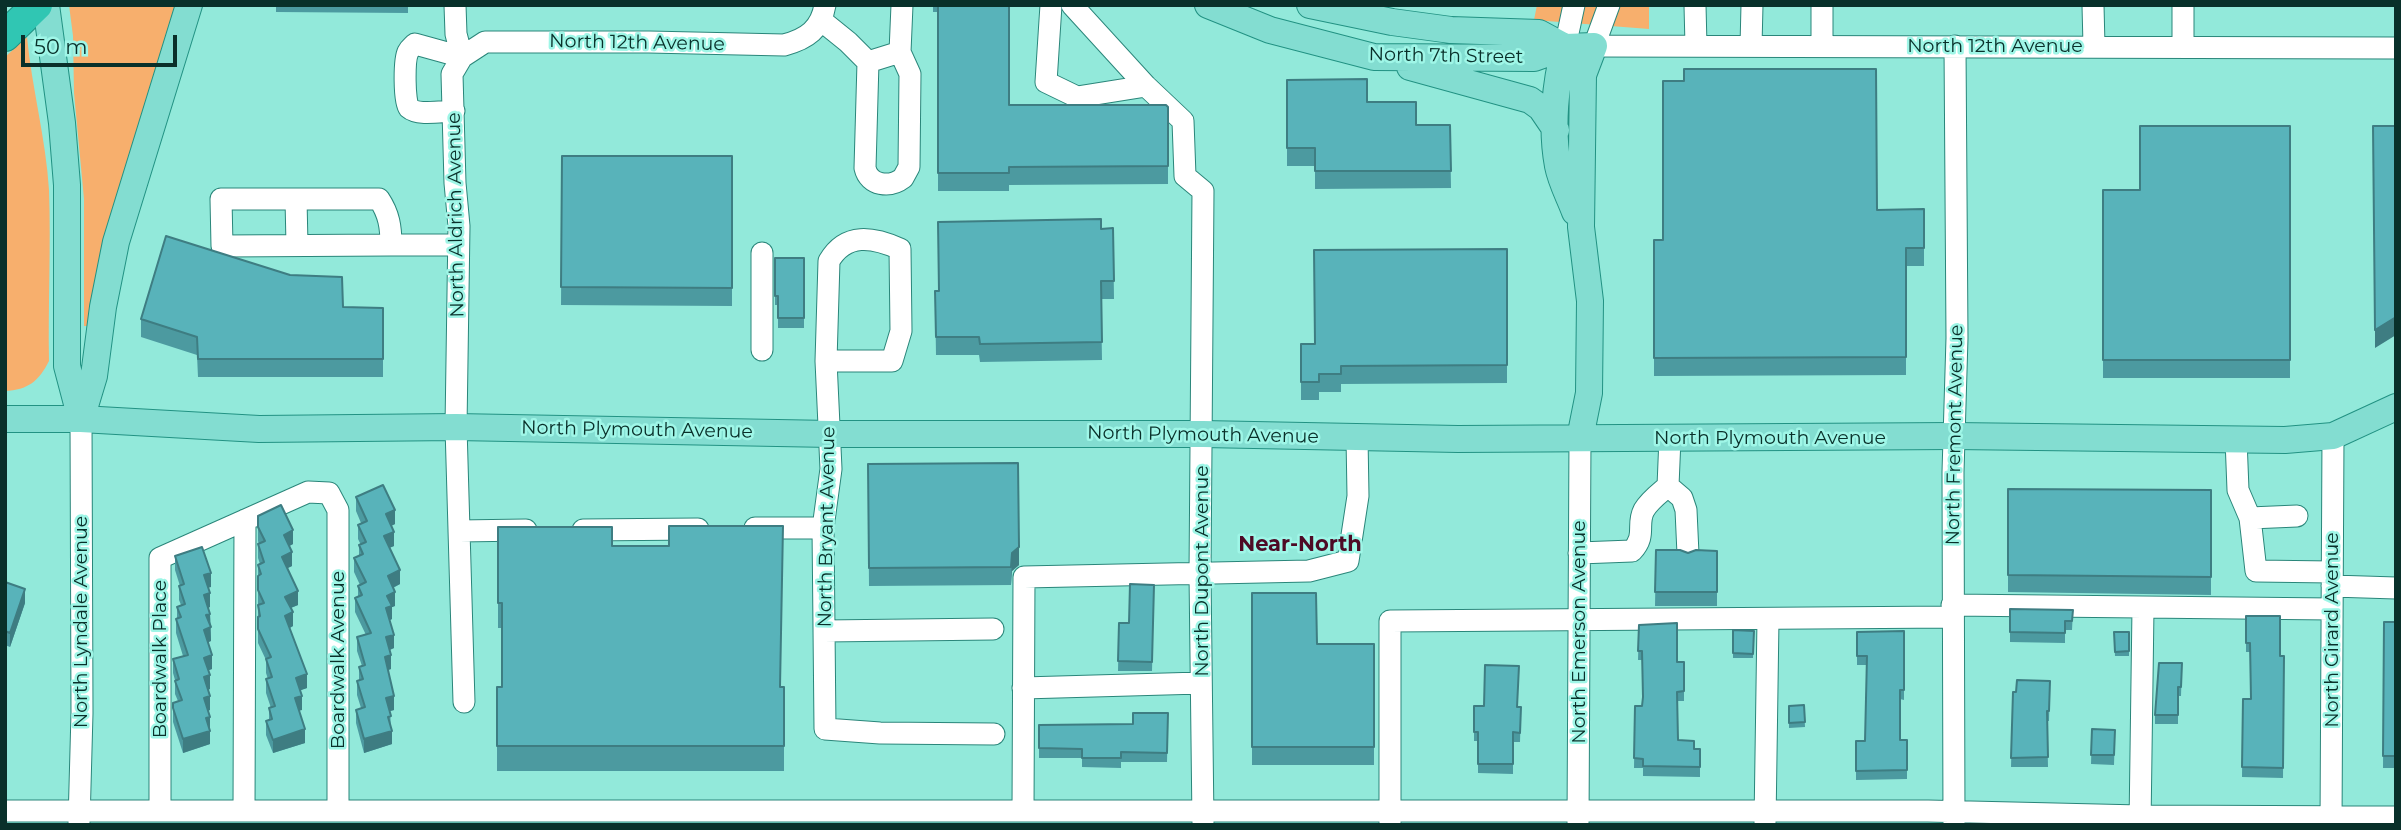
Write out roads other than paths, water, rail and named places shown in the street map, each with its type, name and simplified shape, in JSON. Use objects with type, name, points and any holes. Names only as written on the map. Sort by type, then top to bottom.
[{"type":"highway","points":[[5,36],[37,5]]},
{"type":"main road","points":[[46,5],[67,185],[67,366],[81,419]]},
{"type":"main road","points":[[81,419],[94,376],[103,307],[116,242],[189,5]]},
{"type":"main road","name":"North 7th Street","points":[[1208,5],[1270,30],[1374,57],[1534,58],[1565,47],[1594,46]]},
{"type":"main road","name":"North 7th Street","points":[[1310,5],[1361,11],[1451,30],[1539,33],[1565,47]]},
{"type":"main road","points":[[1580,438],[1589,393],[1590,301],[1581,227],[1583,75],[1594,46]]},
{"type":"main road","points":[[1565,47],[1558,74],[1558,167],[1581,227]]},
{"type":"main road","points":[[1374,57],[1530,100],[1541,108],[1556,130]]},
{"type":"main road","name":"North Plymouth Avenue","points":[[5,419],[81,419],[259,429],[456,427],[831,434],[1580,438],[1954,436],[2285,440],[2333,436],[2396,407]]},
{"type":"street","name":"North Aldrich Avenue","points":[[455,5],[456,34],[462,57],[452,74],[458,245],[456,427],[464,702]]},
{"type":"street","points":[[820,20],[868,62],[865,168],[869,178],[888,184],[903,178],[909,167],[909,74],[900,52],[902,5]]},
{"type":"street","points":[[1051,5],[1046,82],[1077,97],[1146,86]]},
{"type":"street","points":[[1072,5],[1146,86]]},
{"type":"street","points":[[1565,47],[1574,5]]},
{"type":"street","points":[[1594,46],[1609,5]]},
{"type":"street","points":[[1695,5],[1696,46]]},
{"type":"street","points":[[1751,46],[1752,5]]},
{"type":"street","points":[[1822,5],[1822,46]]},
{"type":"street","points":[[2093,5],[2094,47]]},
{"type":"street","points":[[2183,5],[2183,47]]},
{"type":"street","name":"North 12th Avenue","points":[[462,57],[485,42],[649,42],[784,46],[799,41],[820,20]]},
{"type":"street","points":[[454,111],[416,112],[409,108],[405,100],[406,57],[415,44],[462,57]]},
{"type":"street","name":"North 12th Avenue","points":[[1594,46],[2396,48]]},
{"type":"street","name":"North Fremont Avenue","points":[[1954,818],[1952,611],[1957,338],[1955,46]]},
{"type":"street","points":[[868,62],[900,52]]},
{"type":"street","name":"North Dupont Avenue","points":[[1146,86],[1183,121],[1185,176],[1203,191],[1200,574],[1203,818]]},
{"type":"street","points":[[391,245],[390,221],[379,199],[221,199],[222,246],[458,245]]},
{"type":"street","points":[[296,199],[297,245]]},
{"type":"street","name":"North Bryant Avenue","points":[[826,361],[892,361],[901,331],[900,249],[881,240],[852,240],[837,247],[829,261],[826,361],[831,469],[823,528],[825,729],[880,733],[994,734]]},
{"type":"street","points":[[762,253],[762,350]]},
{"type":"street","name":"North Lyndale Avenue","points":[[79,818],[82,713],[81,419]]},
{"type":"street","name":"North Girard Avenue","points":[[2331,821],[2333,436]]},
{"type":"street","points":[[1023,811],[1024,577],[1309,571],[1348,561],[1358,496],[1357,437]]},
{"type":"street","name":"North Emerson Avenue","points":[[1578,818],[1580,438]]},
{"type":"street","points":[[1579,553],[1632,551],[1640,543],[1643,512],[1668,486],[1670,438]]},
{"type":"street","points":[[2236,439],[2238,490],[2250,517],[2256,596]]},
{"type":"street","points":[[1668,486],[1682,498],[1686,510],[1688,554]]},
{"type":"street","name":"Boardwalk Place","points":[[160,811],[160,558],[308,492],[330,493],[338,510]]},
{"type":"street","name":"Boardwalk Avenue","points":[[338,510],[338,810]]},
{"type":"street","points":[[2250,517],[2297,516]]},
{"type":"street","points":[[244,811],[245,520]]},
{"type":"street","points":[[459,531],[823,528]]},
{"type":"street","points":[[2256,571],[2396,588]]},
{"type":"street","points":[[2140,820],[2143,608]]},
{"type":"street","points":[[1390,818],[1390,621],[1768,619],[1952,611],[2143,608],[2332,609]]},
{"type":"street","points":[[1765,818],[1768,619]]},
{"type":"street","points":[[824,631],[993,629]]},
{"type":"street","points":[[1023,688],[1201,683]]},
{"type":"street","points":[[5,811],[79,818],[160,811],[244,811],[281,818],[338,810],[448,818],[641,818],[1023,811],[1203,818],[2331,821],[2396,817]]},
{"type":"district","name":"Near-North","points":[[1300,545]]}]
